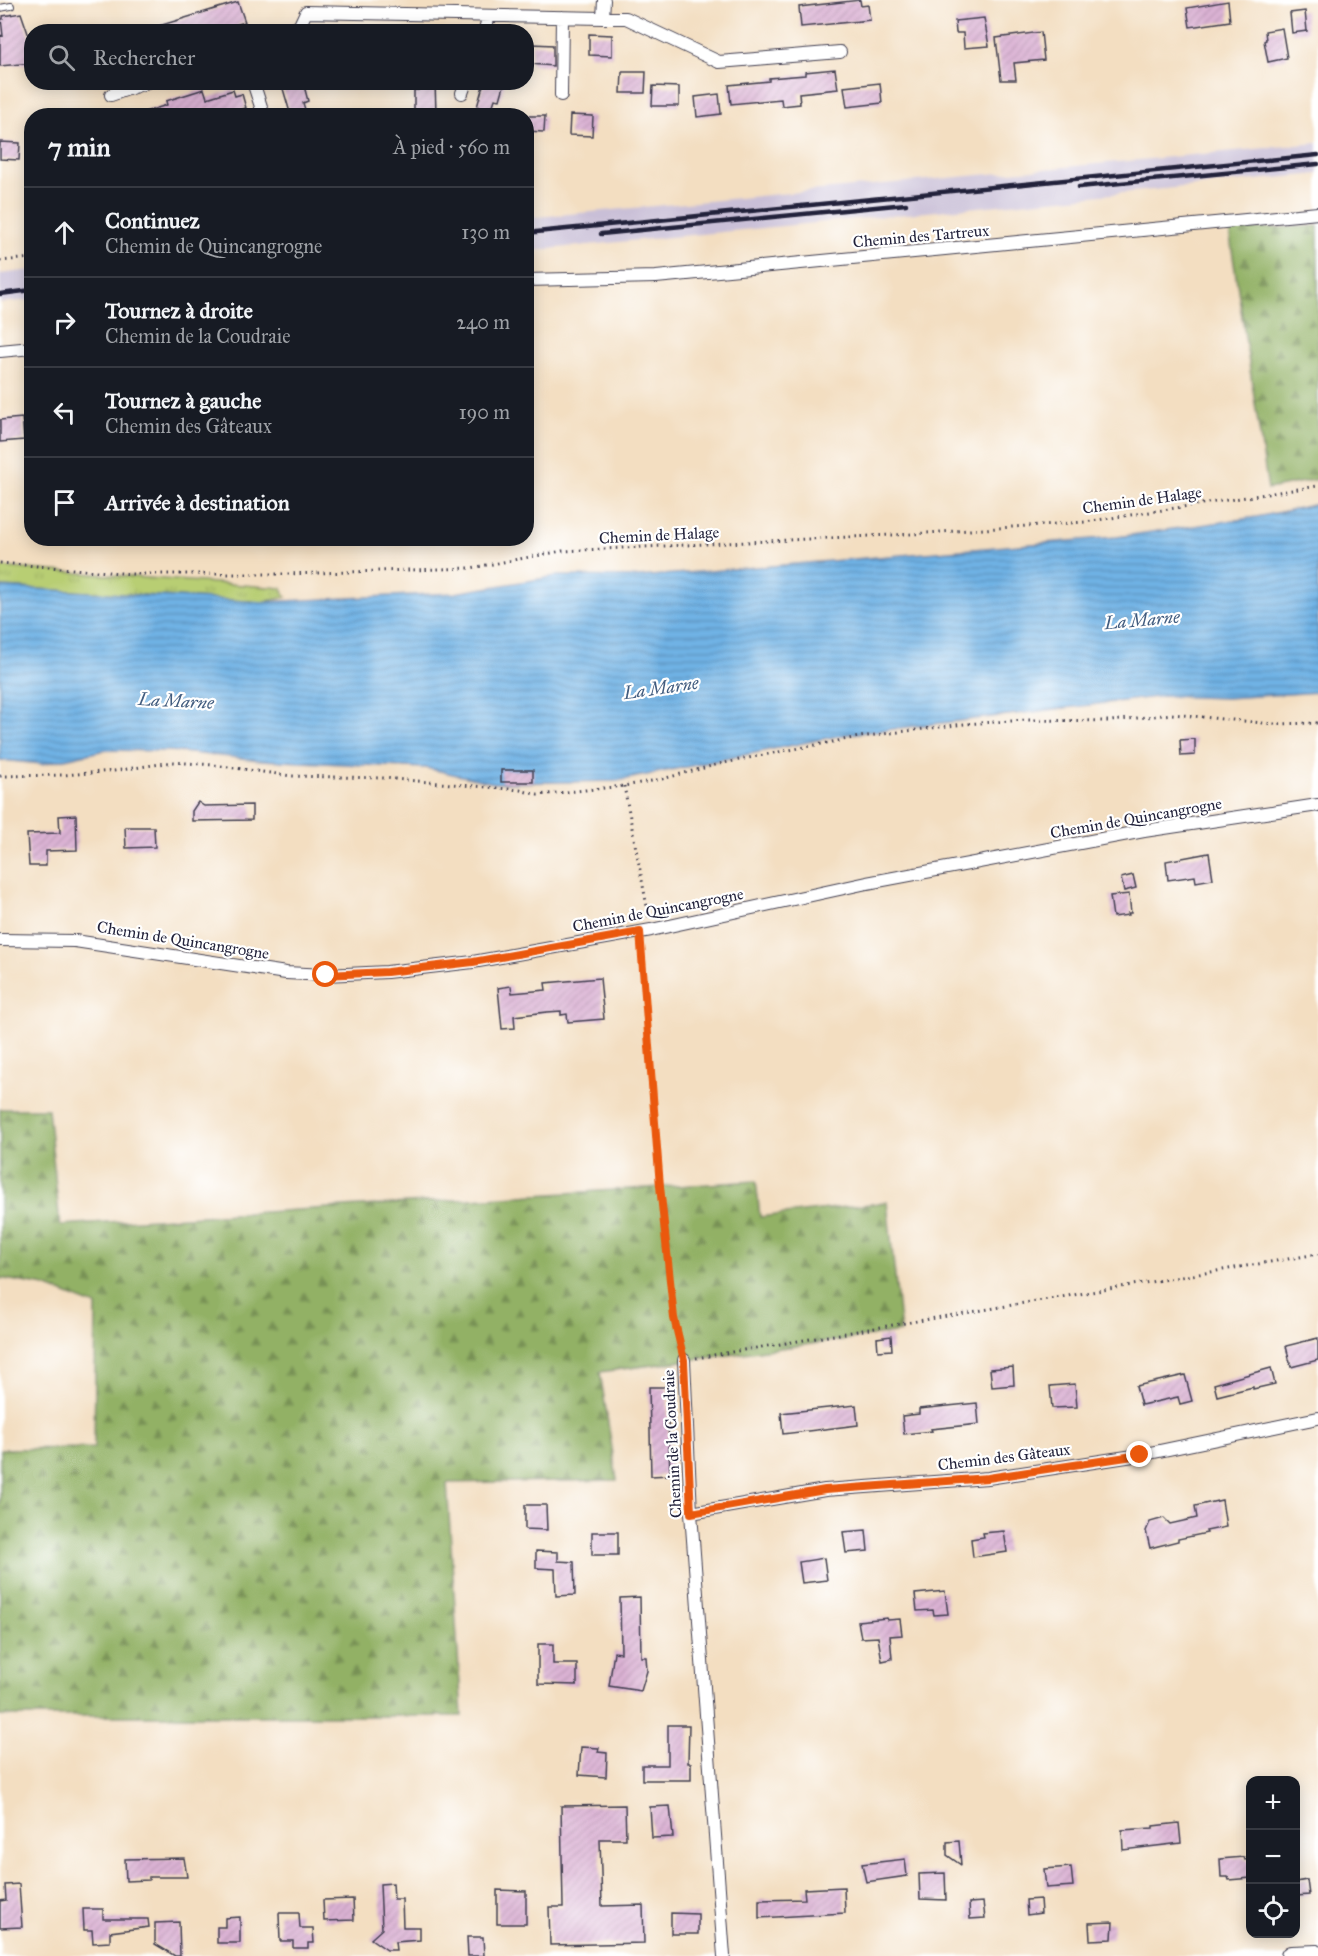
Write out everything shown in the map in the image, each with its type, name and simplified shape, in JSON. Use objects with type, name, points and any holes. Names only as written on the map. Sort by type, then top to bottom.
[{"type":"main road","points":[[1292,1956],[1318,1955]]},
{"type":"street","points":[[603,18],[604,0]]},
{"type":"street","points":[[300,24],[306,12],[626,18],[719,62],[840,52]]},
{"type":"street","points":[[486,24],[489,16]]},
{"type":"street","points":[[561,95],[562,17]]},
{"type":"street","points":[[111,95],[125,90]]},
{"type":"street","points":[[256,90],[261,108]]},
{"type":"street","name":"Chemin des Tartreux","points":[[534,280],[656,277],[1318,213]]},
{"type":"street","points":[[0,351],[24,349]]},
{"type":"street","name":"Chemin de Quincangrogne","points":[[0,940],[75,941],[286,973],[326,975],[387,972],[473,962],[645,931],[867,883],[1144,831],[1318,805]]},
{"type":"street","name":"Chemin de la Coudraie","points":[[684,1360],[691,1513],[724,1956]]},
{"type":"street","name":"Chemin des Gâteaux","points":[[691,1513],[825,1490],[988,1478],[1140,1455],[1318,1418]]},
{"type":"lane","points":[[0,8],[11,6]]},
{"type":"path","points":[[0,261],[24,259]]},
{"type":"path","name":"Chemin de Halage","points":[[0,563],[132,574],[288,574],[471,568],[562,551],[912,534],[1084,522],[1318,486]]},
{"type":"path","points":[[0,776],[74,774],[173,762],[214,765],[291,776],[382,778],[520,790],[538,795],[624,786],[782,751],[859,737],[964,724],[1026,720],[1111,721],[1172,714],[1273,724],[1318,723]]},
{"type":"path","name":"Chemin de la Coudraie","points":[[624,786],[645,931],[660,1186],[674,1318],[684,1360]]},
{"type":"path","points":[[684,1360],[1318,1254]]},
{"type":"shaded area","points":[[1318,143],[1318,174],[534,250],[534,217]]},
{"type":"shaded area","points":[[24,271],[24,301],[0,303],[0,274]]},
{"type":"green space","points":[[1318,226],[1318,479],[1268,489],[1229,230]]},
{"type":"green space","points":[[0,567],[282,588],[286,597],[263,602],[0,587]]},
{"type":"green space","points":[[0,1109],[48,1109],[60,1225],[756,1181],[760,1217],[887,1202],[901,1332],[600,1372],[617,1480],[447,1483],[462,1716],[0,1716],[0,1449],[94,1448],[96,1306],[45,1286],[0,1278]]},
{"type":"water","name":"La Marne","points":[[1318,504],[1318,692],[1226,698],[1164,696],[842,735],[617,781],[494,783],[426,768],[261,760],[170,751],[105,750],[42,764],[0,760],[0,587],[263,602],[455,593],[557,576],[639,577],[1117,537],[1257,517]]},
{"type":"building","points":[[860,0],[861,6],[868,5],[870,20],[801,27],[799,7]]},
{"type":"building","points":[[1228,1],[1230,21],[1190,27],[1187,8]]},
{"type":"building","points":[[238,2],[245,22],[238,24],[165,24]]},
{"type":"building","points":[[1305,11],[1307,31],[1292,33],[1290,13]]},
{"type":"building","points":[[21,13],[25,24],[24,64],[0,66],[0,35],[3,36],[1,19],[3,16]]},
{"type":"building","points":[[984,18],[989,46],[964,48],[963,33],[956,33],[955,21]]},
{"type":"building","points":[[1282,28],[1287,58],[1268,62],[1264,41],[1266,40],[1265,31]]},
{"type":"building","points":[[1041,32],[1044,60],[1014,63],[1016,80],[1001,80],[996,38]]},
{"type":"building","points":[[589,34],[612,35],[612,56],[589,55]]},
{"type":"building","points":[[534,44],[553,45],[553,66],[534,64]]},
{"type":"building","points":[[835,69],[838,89],[799,93],[800,104],[782,106],[781,99],[731,104],[729,85],[769,81],[769,78],[805,75],[805,72]]},
{"type":"building","points":[[622,72],[646,72],[645,93],[621,93]]},
{"type":"building","points":[[880,83],[882,103],[847,107],[844,87]]},
{"type":"building","points":[[653,86],[679,87],[679,106],[652,106]]},
{"type":"building","points":[[201,90],[204,90],[207,98],[233,90],[235,96],[242,94],[246,108],[157,108],[167,105],[166,101]]},
{"type":"building","points":[[283,90],[305,90],[308,101],[303,103],[305,108],[289,108]]},
{"type":"building","points":[[414,90],[435,90],[436,108],[414,108]]},
{"type":"building","points":[[482,90],[503,90],[500,100],[495,99],[492,108],[477,107]]},
{"type":"building","points":[[719,94],[721,114],[697,117],[695,97]]},
{"type":"building","points":[[570,115],[593,116],[592,136],[569,135]]},
{"type":"building","points":[[534,116],[545,116],[544,132],[534,131]]},
{"type":"building","points":[[0,142],[20,143],[19,160],[0,159]]},
{"type":"building","points":[[22,418],[24,440],[0,442],[0,420]]},
{"type":"building","points":[[1195,739],[1195,755],[1181,756],[1180,740]]},
{"type":"building","points":[[501,770],[533,770],[533,782],[501,782]]},
{"type":"building","points":[[198,802],[204,806],[252,805],[252,820],[192,821],[192,811]]},
{"type":"building","points":[[76,815],[77,850],[46,851],[46,866],[29,866],[27,834],[60,833],[59,816]]},
{"type":"building","points":[[125,827],[154,827],[155,847],[126,848]]},
{"type":"building","points":[[1209,853],[1213,879],[1196,882],[1195,876],[1168,880],[1166,861]]},
{"type":"building","points":[[1133,875],[1136,888],[1124,891],[1121,878]]},
{"type":"building","points":[[1129,894],[1131,913],[1113,917],[1110,896]]},
{"type":"building","points":[[600,978],[604,1019],[568,1022],[567,1014],[561,1015],[561,1011],[547,1012],[514,1016],[515,1028],[502,1029],[498,988],[511,986],[512,993],[546,990],[545,983]]},
{"type":"building","points":[[891,1336],[892,1350],[878,1351],[877,1338]]},
{"type":"building","points":[[1318,1338],[1318,1360],[1291,1367],[1286,1346]]},
{"type":"building","points":[[1013,1367],[1014,1385],[992,1387],[990,1369]]},
{"type":"building","points":[[1271,1368],[1275,1384],[1217,1396],[1214,1384]]},
{"type":"building","points":[[1185,1375],[1192,1401],[1180,1404],[1178,1397],[1141,1405],[1136,1386]]},
{"type":"building","points":[[1075,1384],[1077,1407],[1052,1408],[1050,1386]]},
{"type":"building","points":[[649,1387],[667,1387],[670,1475],[651,1476]]},
{"type":"building","points":[[977,1403],[979,1424],[904,1434],[902,1416],[919,1414],[919,1409]]},
{"type":"building","points":[[856,1405],[858,1425],[783,1434],[781,1413]]},
{"type":"building","points":[[1222,1500],[1226,1527],[1150,1548],[1146,1531],[1150,1522],[1164,1518],[1170,1524],[1197,1518],[1195,1506]]},
{"type":"building","points":[[525,1505],[546,1505],[547,1530],[525,1529]]},
{"type":"building","points":[[866,1530],[868,1551],[846,1553],[843,1532]]},
{"type":"building","points":[[1004,1531],[1007,1552],[973,1557],[971,1539],[984,1537],[983,1533]]},
{"type":"building","points":[[592,1532],[618,1532],[618,1555],[592,1555]]},
{"type":"building","points":[[536,1551],[558,1552],[558,1561],[574,1562],[575,1595],[556,1596],[555,1569],[536,1568]]},
{"type":"building","points":[[824,1558],[827,1580],[802,1583],[799,1562]]},
{"type":"building","points":[[945,1591],[948,1614],[934,1615],[933,1610],[917,1611],[915,1594]]},
{"type":"building","points":[[640,1597],[641,1657],[646,1657],[647,1671],[641,1691],[609,1686],[614,1652],[621,1653],[620,1598]]},
{"type":"building","points":[[887,1618],[888,1620],[900,1619],[902,1635],[890,1636],[892,1659],[882,1661],[878,1637],[861,1638],[858,1621]]},
{"type":"building","points":[[538,1644],[553,1644],[553,1664],[577,1664],[577,1685],[538,1684]]},
{"type":"building","points":[[668,1725],[689,1725],[688,1763],[691,1763],[691,1780],[642,1780],[642,1765],[668,1765]]},
{"type":"building","points":[[581,1747],[599,1748],[598,1752],[607,1753],[606,1777],[579,1775]]},
{"type":"building","points":[[625,1805],[626,1839],[600,1839],[602,1906],[643,1905],[644,1943],[550,1945],[549,1907],[563,1907],[561,1806]]},
{"type":"building","points":[[670,1806],[673,1837],[652,1838],[650,1807]]},
{"type":"building","points":[[1179,1823],[1181,1843],[1123,1850],[1122,1830]]},
{"type":"building","points":[[959,1841],[961,1865],[947,1855],[947,1842]]},
{"type":"building","points":[[1244,1857],[1246,1878],[1229,1880],[1228,1877],[1221,1877],[1220,1859]]},
{"type":"building","points":[[184,1858],[187,1877],[149,1877],[149,1880],[126,1881],[125,1859]]},
{"type":"building","points":[[905,1859],[907,1876],[866,1882],[862,1864]]},
{"type":"building","points":[[1071,1867],[1073,1886],[1046,1888],[1044,1869]]},
{"type":"building","points":[[945,1873],[946,1900],[920,1899],[919,1874]]},
{"type":"building","points":[[1307,1880],[1309,1895],[1300,1896],[1300,1881]]},
{"type":"building","points":[[393,1883],[394,1899],[402,1899],[403,1927],[420,1927],[420,1940],[395,1942],[396,1950],[387,1950],[371,1939],[382,1929],[380,1884]]},
{"type":"building","points":[[19,1884],[22,1927],[0,1928],[0,1901],[6,1900],[5,1885]]},
{"type":"building","points":[[844,1887],[845,1913],[759,1918],[759,1900],[805,1899],[804,1889]]},
{"type":"building","points":[[497,1890],[526,1891],[526,1924],[497,1924]]},
{"type":"building","points":[[353,1899],[354,1920],[324,1921],[323,1900]]},
{"type":"building","points":[[1040,1899],[1041,1913],[1027,1915],[1026,1900]]},
{"type":"building","points":[[983,1902],[985,1918],[970,1919],[969,1903]]},
{"type":"building","points":[[83,1909],[103,1909],[103,1919],[148,1919],[149,1927],[110,1932],[110,1942],[93,1943],[92,1930],[84,1930]]},
{"type":"building","points":[[279,1913],[299,1913],[300,1928],[313,1928],[314,1943],[308,1943],[308,1948],[293,1948],[293,1941],[280,1941]]},
{"type":"building","points":[[671,1913],[698,1914],[698,1934],[671,1934]]},
{"type":"building","points":[[240,1917],[240,1943],[217,1943],[217,1927],[225,1927],[225,1918]]},
{"type":"building","points":[[179,1922],[180,1956],[175,1956],[155,1944],[155,1923]]},
{"type":"building","points":[[1113,1922],[1112,1939],[1090,1940],[1089,1923]]},
{"type":"building","points":[[467,1937],[483,1937],[484,1956],[468,1956]]},
{"type":"railway","points":[[534,232],[1318,155]]},
{"type":"railway","points":[[1079,187],[1318,164]]},
{"type":"railway","points":[[601,234],[906,204]]},
{"type":"railway","points":[[0,294],[24,291]]},
{"type":"route","points":[[326,975],[387,972],[473,962],[640,932],[660,1186],[674,1318],[684,1360],[691,1513],[825,1490],[988,1478],[1140,1455]]}]
